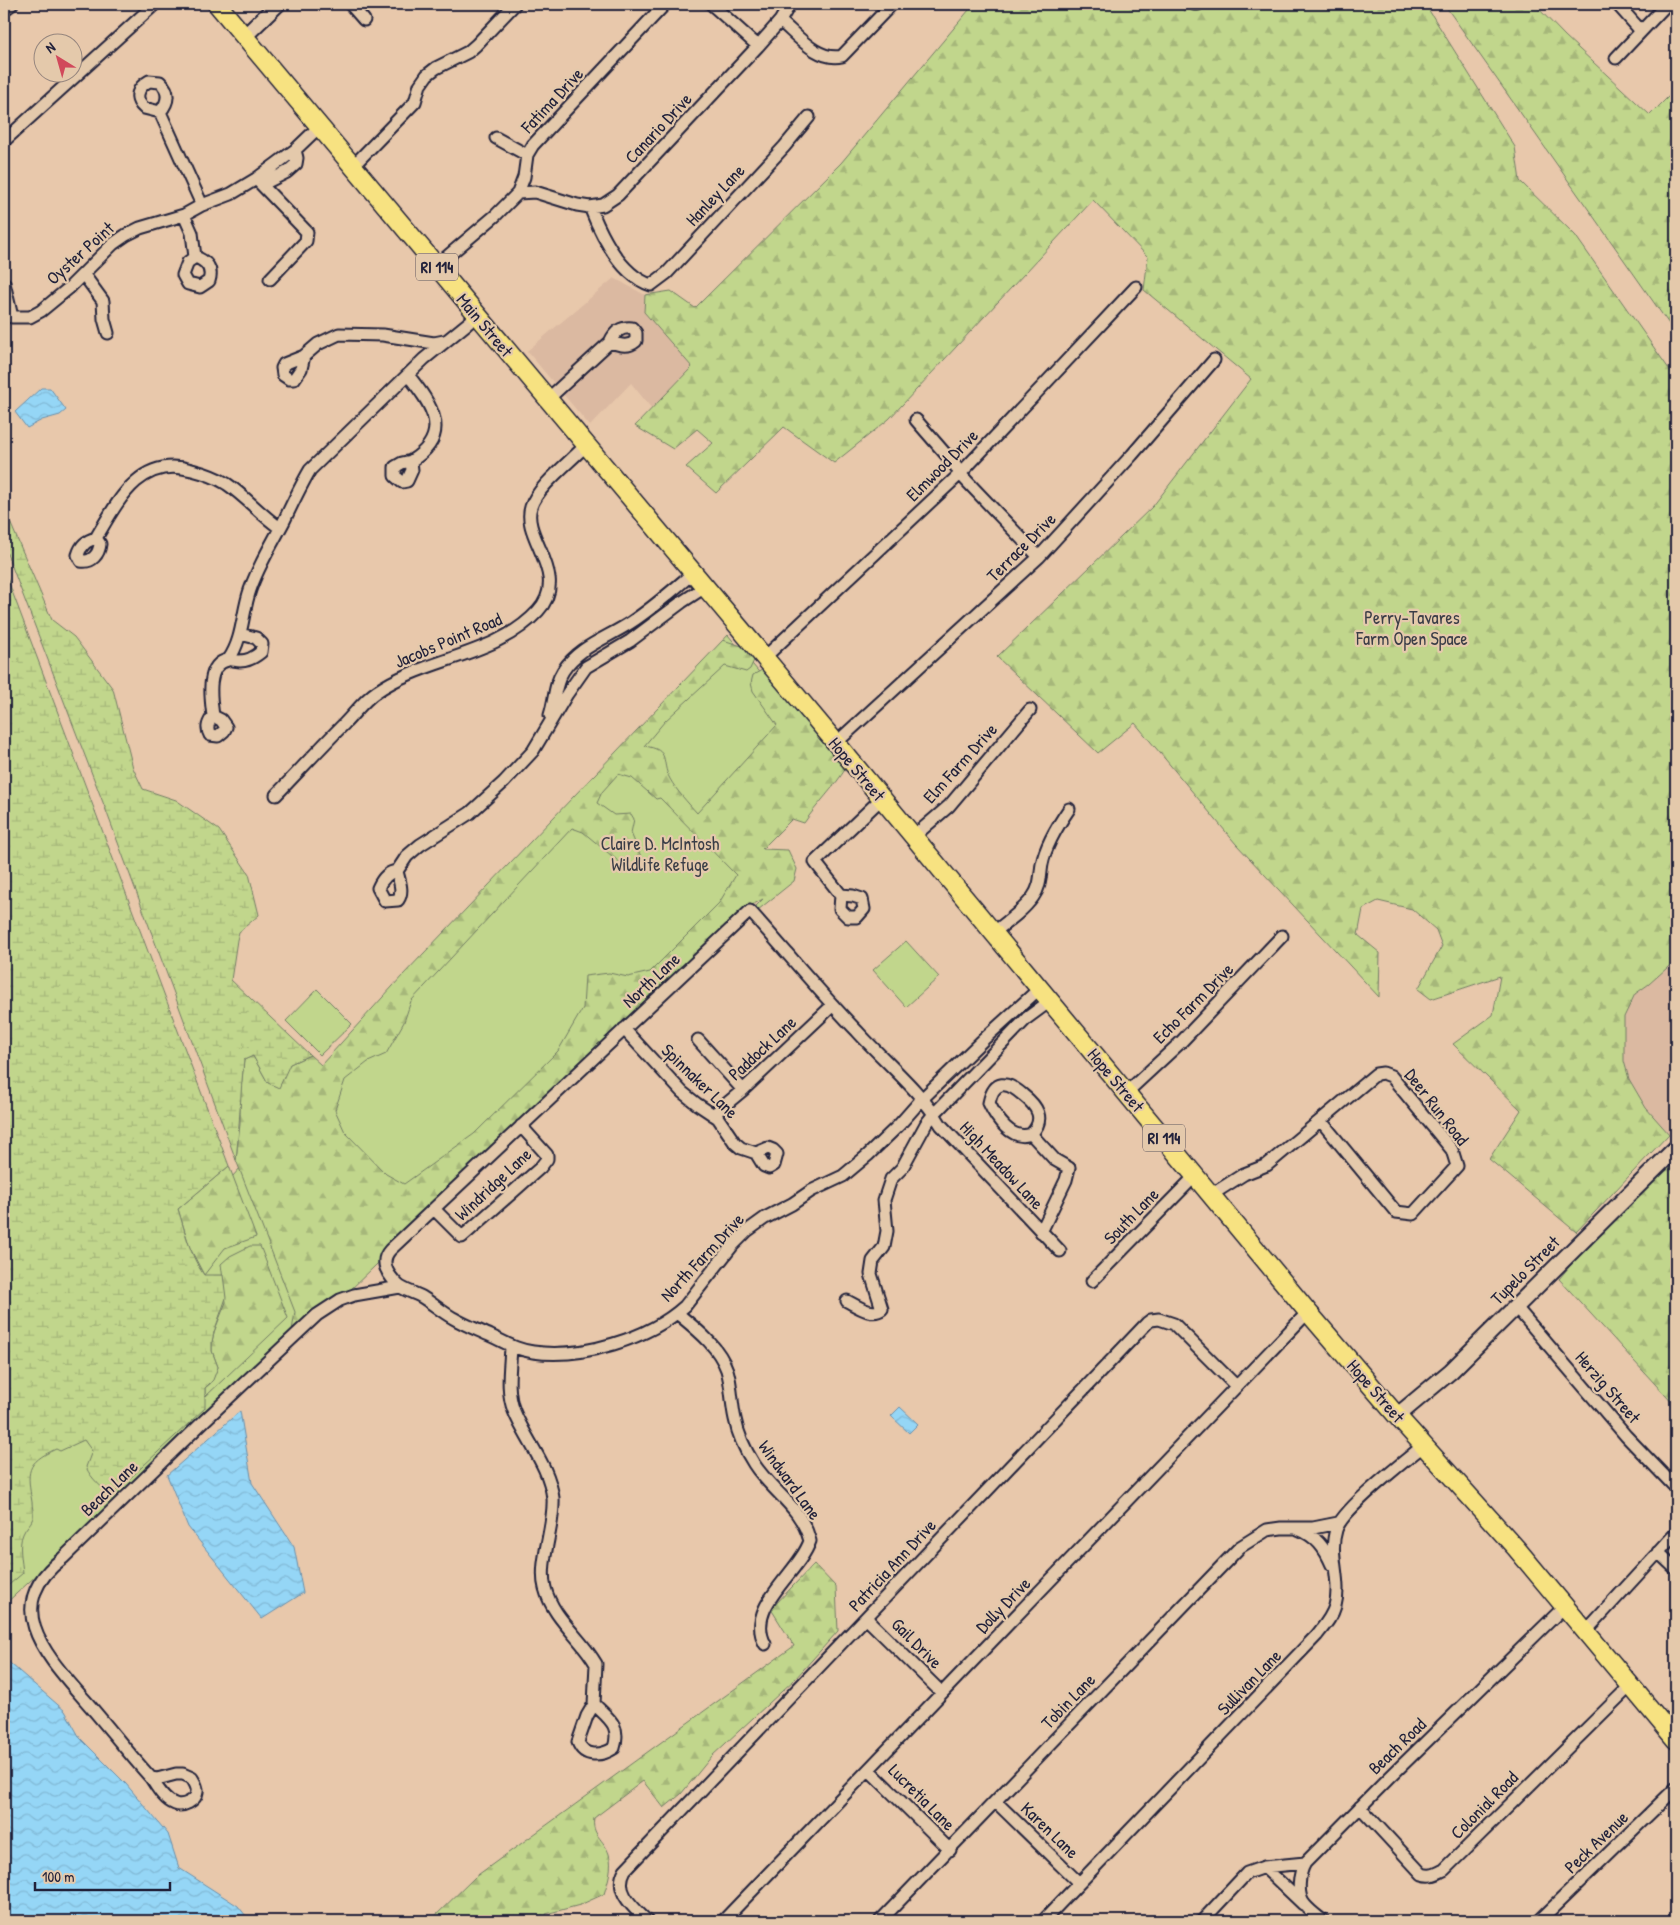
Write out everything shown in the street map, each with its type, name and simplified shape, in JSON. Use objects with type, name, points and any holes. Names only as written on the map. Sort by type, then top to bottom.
[{"type":"main road","name":"Main Street","points":[[217,4],[658,530]]},
{"type":"main road","name":"Hope Street","points":[[658,530],[1308,1312],[1397,1416],[1516,1548],[1676,1740]]},
{"type":"main road","name":"Tupelo Street","points":[[1397,1416],[1451,1371],[1676,1148]]},
{"type":"street","points":[[4,10],[12,4]]},
{"type":"street","points":[[4,141],[156,4]]},
{"type":"street","points":[[245,36],[278,4]]},
{"type":"street","points":[[350,4],[364,20]]},
{"type":"street","points":[[353,166],[415,102],[420,85],[427,75],[476,46],[515,4]]},
{"type":"street","name":"Fatima Drive","points":[[436,266],[495,216],[518,193],[524,178],[527,155],[533,145],[665,4]]},
{"type":"street","points":[[712,4],[758,46]]},
{"type":"street","name":"Canario Drive","points":[[590,207],[603,205],[618,196],[631,183],[758,46],[780,21],[790,4]]},
{"type":"street","points":[[780,21],[810,46],[823,55],[833,58],[842,56],[892,4]]},
{"type":"street","points":[[1617,4],[1641,30]]},
{"type":"street","points":[[1616,58],[1667,4]]},
{"type":"street","points":[[160,112],[202,205]]},
{"type":"street","name":"Hanley Lane","points":[[590,207],[606,245],[641,282],[651,286],[667,273],[810,117]]},
{"type":"street","name":"Oyster Point","points":[[4,283],[8,316],[30,318],[84,275],[113,244],[126,234],[184,215],[202,205],[231,194],[256,179],[269,181],[287,172],[296,164],[295,150],[320,126]]},
{"type":"street","points":[[496,138],[527,155]]},
{"type":"street","points":[[256,179],[307,232],[306,241],[270,279]]},
{"type":"street","points":[[518,193],[535,192],[590,207]]},
{"type":"street","points":[[184,215],[192,233],[195,257]]},
{"type":"street","points":[[84,275],[103,301],[104,319],[108,333]]},
{"type":"street","name":"Elmwood Drive","points":[[764,658],[960,474],[1136,287]]},
{"type":"street","points":[[213,716],[211,699],[214,670],[221,663],[229,659],[234,652],[250,589],[300,486],[310,470],[408,375],[446,340],[478,315]]},
{"type":"street","points":[[304,356],[318,344],[339,334],[390,336],[434,343],[446,340]]},
{"type":"street","points":[[548,399],[610,342]]},
{"type":"street","name":"Terrace Drive","points":[[836,743],[1039,557],[1132,455],[1214,360]]},
{"type":"street","points":[[408,375],[426,399],[436,421],[436,432],[433,440],[411,461]]},
{"type":"street","points":[[916,420],[955,465],[960,474],[1039,557]]},
{"type":"street","name":"Jacobs Point Road","points":[[276,795],[377,691],[417,671],[513,633],[528,622],[540,609],[548,596],[549,583],[547,567],[531,523],[530,509],[535,497],[546,484],[586,445]]},
{"type":"street","points":[[96,538],[112,511],[135,482],[147,472],[165,467],[182,467],[214,476],[228,485],[280,528]]},
{"type":"street","points":[[545,731],[554,704],[556,682],[563,670],[582,651],[662,600],[693,573]]},
{"type":"street","points":[[397,871],[407,856],[420,845],[470,813],[498,788],[533,751],[586,667],[630,641],[705,587]]},
{"type":"street","points":[[662,600],[670,612]]},
{"type":"street","points":[[619,629],[630,641]]},
{"type":"street","points":[[229,659],[247,660],[255,658],[261,652],[262,644],[256,638],[240,634]]},
{"type":"street","points":[[582,651],[592,662]]},
{"type":"street","name":"Elm Farm Drive","points":[[913,837],[949,806],[1030,710]]},
{"type":"street","points":[[841,895],[815,862],[881,799]]},
{"type":"street","points":[[993,933],[1033,897],[1040,884],[1042,864],[1055,830],[1069,809]]},
{"type":"street","name":"North Lane","points":[[390,1250],[750,911],[833,1005],[922,1099]]},
{"type":"street","name":"Echo Farm Drive","points":[[1126,1093],[1181,1042],[1282,936]]},
{"type":"street","points":[[847,1301],[872,1312],[882,1309],[871,1274],[873,1261],[884,1247],[887,1231],[884,1200],[891,1179],[902,1168],[926,1124],[934,1114],[1027,1018],[1045,995]]},
{"type":"street","name":"North Farm Drive","points":[[390,1250],[384,1262],[386,1269],[400,1287],[421,1296],[455,1320],[492,1336],[511,1347],[534,1352],[590,1350],[640,1335],[677,1313],[697,1292],[732,1246],[747,1231],[771,1214],[792,1204],[811,1191],[844,1176],[868,1156],[922,1099],[984,1039],[1045,995]]},
{"type":"street","name":"Paddock Lane","points":[[713,1114],[743,1090],[833,1005]]},
{"type":"street","name":"Spinnaker Lane","points":[[624,1029],[682,1092],[713,1114],[739,1146],[756,1153]]},
{"type":"street","points":[[698,1040],[743,1090]]},
{"type":"street","name":"Deer Run Road","points":[[1212,1195],[1244,1174],[1267,1165],[1376,1074],[1384,1073],[1391,1076],[1452,1150],[1457,1166],[1414,1214],[1396,1212],[1321,1121]]},
{"type":"street","points":[[1012,1085],[1035,1106],[1039,1114],[1039,1122],[1038,1127],[1032,1134],[1025,1137],[1018,1136],[994,1113],[990,1103],[991,1094],[997,1086],[1012,1085]]},
{"type":"street","name":"High Meadow Lane","points":[[922,1099],[947,1132],[1060,1251]]},
{"type":"street","name":"Windridge Lane","points":[[434,1209],[462,1236],[540,1168],[546,1159],[546,1155],[521,1126]]},
{"type":"street","points":[[1032,1134],[1055,1160],[1069,1168],[1066,1180],[1042,1232]]},
{"type":"street","name":"South Lane","points":[[1092,1281],[1196,1175]]},
{"type":"street","name":"Beach Lane","points":[[151,1778],[56,1669],[42,1649],[30,1624],[28,1607],[31,1592],[44,1573],[63,1558],[204,1420],[317,1315],[340,1300],[354,1295],[400,1287]]},
{"type":"street","name":"Herzig Street","points":[[1515,1306],[1626,1436],[1676,1488]]},
{"type":"street","name":"Dolly Drive","points":[[722,1921],[1308,1312]]},
{"type":"street","name":"Windward Lane","points":[[677,1313],[704,1335],[721,1358],[731,1385],[735,1419],[741,1439],[755,1465],[769,1483],[796,1511],[810,1541],[800,1560],[770,1598],[764,1610],[760,1636],[765,1644]]},
{"type":"street","name":"Patricia Ann Drive","points":[[647,1921],[625,1897],[620,1879],[625,1870],[1151,1320],[1159,1319],[1174,1324],[1236,1386]]},
{"type":"street","points":[[511,1347],[508,1386],[510,1398],[514,1412],[540,1457],[549,1479],[552,1497],[552,1519],[543,1576],[544,1587],[554,1610],[596,1664],[594,1704]]},
{"type":"street","points":[[1338,1523],[1361,1499],[1424,1445]]},
{"type":"street","name":"Tobin Lane","points":[[880,1921],[1240,1547],[1268,1530],[1294,1527],[1313,1528],[1338,1523]]},
{"type":"street","name":"Sullivan Lane","points":[[1043,1921],[1317,1635],[1328,1621],[1335,1606],[1337,1590],[1333,1542],[1338,1523]]},
{"type":"street","points":[[1294,1527],[1305,1531],[1323,1547],[1334,1569]]},
{"type":"street","points":[[1586,1631],[1676,1533]]},
{"type":"street","points":[[1658,1552],[1676,1569]]},
{"type":"street","name":"Beach Road","points":[[1305,1863],[1564,1607]]},
{"type":"street","name":"Gail Drive","points":[[866,1618],[942,1693]]},
{"type":"street","name":"Colonial Road","points":[[1360,1807],[1422,1874],[1435,1875],[1444,1870],[1631,1685]]},
{"type":"street","name":"Lucretia Lane","points":[[869,1770],[950,1850]]},
{"type":"street","name":"Peck Avenue","points":[[1539,1921],[1676,1788]]},
{"type":"street","name":"Karen Lane","points":[[996,1802],[1079,1883]]},
{"type":"street","points":[[1202,1921],[1247,1873],[1264,1867],[1305,1863]]},
{"type":"street","points":[[1303,1904],[1299,1881],[1301,1869],[1305,1863]]},
{"type":"street","points":[[1264,1867],[1323,1921]]},
{"type":"shaded area","points":[[614,278],[645,295],[644,312],[692,367],[652,409],[631,383],[590,426],[527,351]]},
{"type":"shaded area","points":[[1676,960],[1676,1129],[1669,1134],[1646,1108],[1629,1079],[1624,1061],[1624,1017],[1635,994]]},
{"type":"green space","name":"Perry-Tavares Farm Open Space","points":[[974,4],[1176,4],[1184,11],[1210,4],[1425,4],[1515,147],[1520,181],[1575,235],[1676,379],[1676,960],[1635,994],[1624,1017],[1624,1061],[1629,1079],[1646,1108],[1669,1134],[1576,1232],[1489,1159],[1521,1110],[1453,1044],[1493,1015],[1500,976],[1431,999],[1418,989],[1442,946],[1436,930],[1412,909],[1378,901],[1363,909],[1358,935],[1380,953],[1379,997],[1236,844],[1135,723],[1098,753],[997,657],[1153,506],[1251,379],[1144,290],[1148,257],[1093,200],[889,419],[834,463],[784,427],[716,493],[686,467],[713,443],[697,429],[673,449],[635,426],[692,367],[644,312],[645,295],[671,291],[695,308],[841,163]]},
{"type":"green space","points":[[1444,4],[1534,4],[1565,36],[1650,115],[1676,89],[1676,334]]},
{"type":"green space","points":[[4,508],[52,620],[74,637],[113,689],[133,768],[143,789],[176,800],[219,830],[249,874],[259,915],[239,932],[231,980],[310,1055],[290,1064],[279,1088],[268,1083],[253,1056],[244,1060],[236,1160],[104,805],[4,546]]},
{"type":"green space","points":[[4,570],[229,1166],[178,1209],[191,1252],[199,1268],[204,1275],[223,1275],[226,1298],[212,1342],[212,1351],[218,1367],[213,1380],[205,1388],[205,1408],[111,1496],[94,1479],[86,1467],[92,1451],[84,1440],[60,1451],[56,1449],[38,1459],[33,1464],[29,1476],[33,1516],[24,1532],[21,1543],[23,1573],[4,1589]]},
{"type":"green space","name":"Claire D. McIntosh Wildlife Refuge","points":[[728,635],[838,767],[759,850],[781,874],[286,1335],[289,1344],[4,1605],[4,1426]]},
{"type":"green space","points":[[723,640],[748,648],[755,658],[750,669],[746,672],[725,666],[665,721],[644,746],[662,753],[670,779],[697,813],[777,725],[753,691],[751,683],[753,675],[762,670],[846,768],[804,823],[792,819],[762,849],[788,850],[797,869],[794,881],[758,910],[756,906],[763,899],[752,905],[750,904],[289,1349],[295,1312],[236,1160],[244,1060],[253,1056],[268,1083],[290,1064],[310,1055],[321,1065],[403,975]],"holes":[[[618,774],[632,778],[656,799],[660,798],[736,875],[719,903],[650,972],[628,977],[609,973],[585,976],[583,1008],[558,1051],[474,1134],[404,1184],[386,1174],[345,1132],[335,1110],[345,1080],[368,1062],[386,1054],[404,1022],[411,1001],[572,828],[583,832],[618,861],[637,869],[644,864],[631,833],[634,819],[631,814],[614,815],[597,803],[602,792]]]},
{"type":"green space","points":[[906,941],[939,977],[906,1007],[873,970]]},
{"type":"green space","points":[[317,989],[352,1024],[320,1055],[286,1021]]},
{"type":"green space","points":[[1676,1157],[1676,1407],[1559,1279],[1579,1255]]},
{"type":"green space","points":[[229,1166],[256,1237],[225,1248],[204,1275],[190,1248],[178,1209]]},
{"type":"green space","points":[[250,1246],[260,1246],[288,1318],[205,1397],[205,1388],[211,1383],[218,1367],[212,1351],[212,1342],[226,1302],[221,1264],[230,1256]]},
{"type":"green space","points":[[814,1564],[836,1587],[838,1631],[795,1679],[712,1756],[681,1794],[664,1808],[643,1781],[594,1818],[594,1829],[607,1849],[610,1859],[609,1874],[604,1894],[580,1905],[546,1914],[548,1921],[491,1921],[488,1916],[481,1921],[430,1921],[475,1877],[794,1646],[771,1609]]},
{"type":"water","points":[[41,388],[50,388],[66,410],[60,415],[42,420],[27,428],[15,412]]},
{"type":"water","points":[[900,1407],[918,1424],[909,1433],[891,1416]]},
{"type":"water","points":[[240,1411],[252,1483],[294,1547],[303,1593],[262,1619],[188,1527],[167,1475]]},
{"type":"water","points":[[4,1658],[65,1711],[80,1738],[126,1784],[168,1834],[179,1868],[238,1906],[250,1921],[4,1921]]}]
